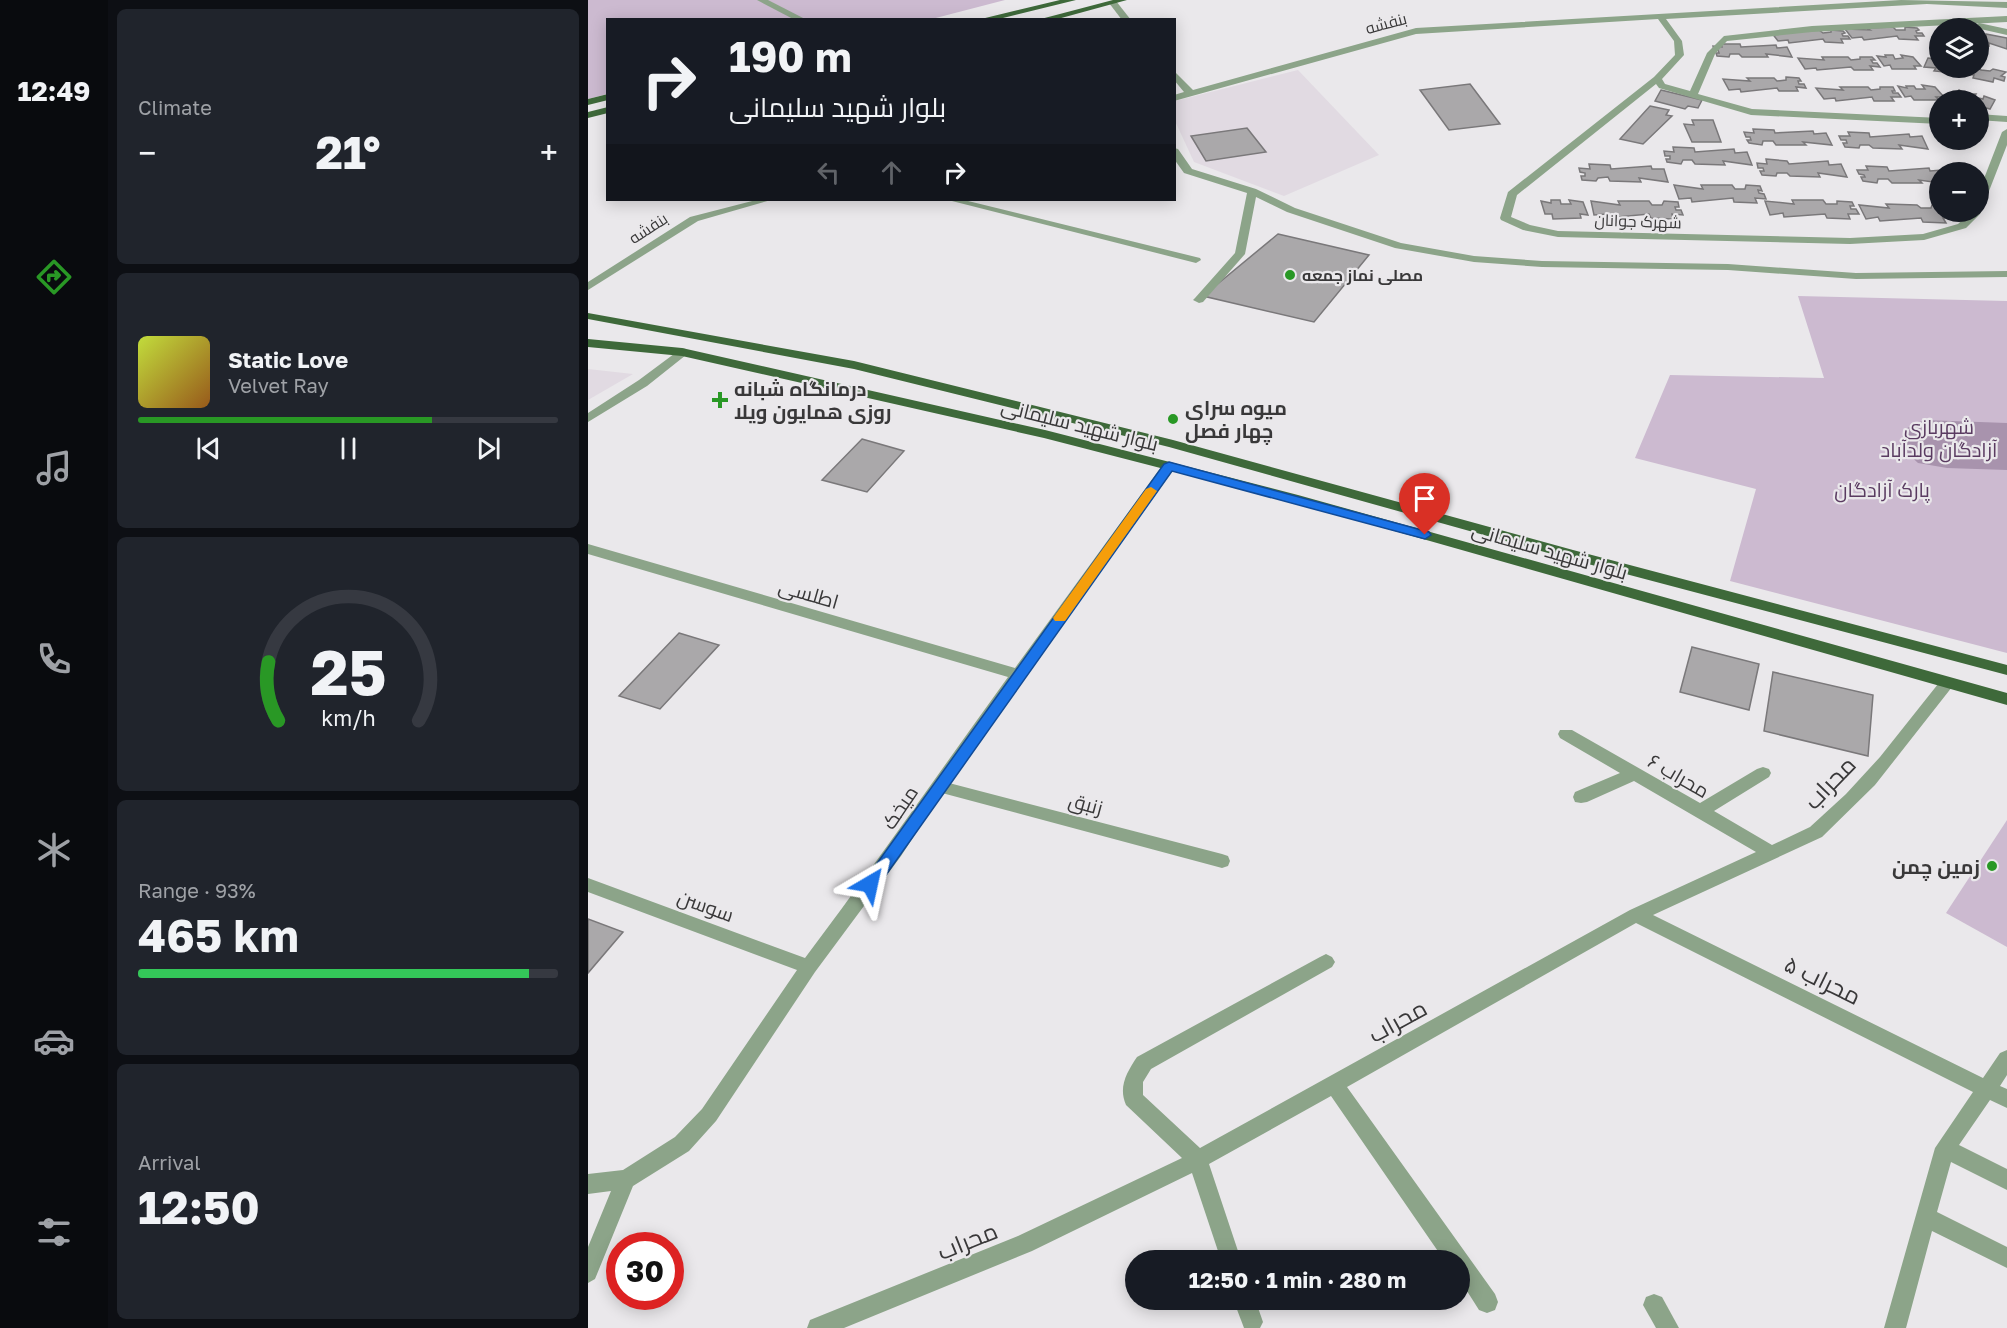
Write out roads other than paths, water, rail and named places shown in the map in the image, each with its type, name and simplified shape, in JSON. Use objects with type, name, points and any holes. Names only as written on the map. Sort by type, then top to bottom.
[{"type":"main road","points":[[990,18],[1072,0]]},
{"type":"main road","points":[[1049,18],[1123,0]]},
{"type":"main road","points":[[588,102],[606,98]]},
{"type":"main road","points":[[588,115],[606,110]]},
{"type":"main road","name":"بلوار شهید سلیمانی","points":[[588,316],[854,365],[1139,435],[1584,558],[2007,669]]},
{"type":"main road","name":"بلوار شهید سلیمانی","points":[[588,343],[682,352],[1045,434],[1545,568],[2007,699]]},
{"type":"street","points":[[761,0],[799,18]]},
{"type":"street","name":"بنفشه","points":[[1176,98],[1416,31],[1927,1],[2007,5]]},
{"type":"street","points":[[1113,3],[1125,18]]},
{"type":"street","name":"شهرک جوانان","points":[[1660,16],[1678,40],[1680,55],[1657,79],[1512,194],[1504,218],[1527,228],[1558,234],[1850,241],[1924,237],[1962,226],[1966,222]]},
{"type":"street","points":[[1989,20],[2007,19]]},
{"type":"street","points":[[1693,94],[1711,53],[1725,39],[1812,29],[1929,24]]},
{"type":"street","points":[[1989,28],[2007,32]]},
{"type":"street","points":[[1176,76],[1191,94]]},
{"type":"street","points":[[1657,79],[1662,86],[1751,111],[1929,113]]},
{"type":"street","points":[[1820,112],[1929,120]]},
{"type":"street","points":[[1989,118],[2007,119]]},
{"type":"street","points":[[1989,125],[2007,126]]},
{"type":"street","name":"شهرک جوانان","points":[[1989,179],[2007,132]]},
{"type":"street","points":[[1176,154],[1188,171],[1252,191],[1291,210],[1399,246],[1474,260],[1542,264],[1728,267],[1856,276],[2007,274]]},
{"type":"street","points":[[1199,300],[1239,254],[1252,191]]},
{"type":"street","name":"بنفشه","points":[[588,287],[694,219],[726,204],[756,201]]},
{"type":"street","points":[[957,201],[1196,260]]},
{"type":"street","points":[[588,418],[643,383],[682,352]]},
{"type":"street","name":"میخک","points":[[588,1184],[626,1179],[682,1144],[709,1115],[809,967],[895,851],[938,786],[1169,466]]},
{"type":"street","name":"اطلسی","points":[[588,549],[1019,675]]},
{"type":"street","name":"محراب","points":[[818,1328],[1025,1244],[1198,1161],[1636,915],[1816,832],[1835,816],[1871,777],[1947,683]]},
{"type":"street","name":"محراب ۶","points":[[1566,734],[1770,852]]},
{"type":"street","points":[[1699,812],[1763,772]]},
{"type":"street","points":[[1581,797],[1634,774]]},
{"type":"street","name":"زنبق","points":[[938,786],[1222,861]]},
{"type":"street","name":"سوسن","points":[[588,885],[809,967]]},
{"type":"street","name":"محراب ۵","points":[[1636,915],[2007,1099]]},
{"type":"street","points":[[1228,1250],[1198,1161],[1133,1099],[1133,1080],[1144,1063],[1326,962]]},
{"type":"street","points":[[1897,1326],[1945,1148],[2007,1059]]},
{"type":"street","points":[[1334,1085],[1450,1250]]},
{"type":"street","points":[[1945,1148],[2007,1180]]},
{"type":"street","points":[[588,1272],[626,1179]]},
{"type":"street","points":[[1926,1217],[2007,1258]]},
{"type":"street","points":[[1470,1279],[1487,1302]]},
{"type":"street","points":[[1654,1305],[1668,1328]]},
{"type":"street","points":[[1248,1310],[1252,1322]]},
{"type":"place","name":"مصلی نماز جمعه","points":[[1290,275]]},
{"type":"place","name":"درمانگاه شبانه روزی همایون ویلا","points":[[720,400]]},
{"type":"place","name":"میوه سرای چهار فصل","points":[[1173,419]]},
{"type":"place","name":"زمین چمن","points":[[1992,866]]},
{"type":"park label","name":"شهربازی آزادگان ولدآباد","points":[[1939,438]]},
{"type":"park label","name":"پارک آزادگان","points":[[1882,489]]}]
